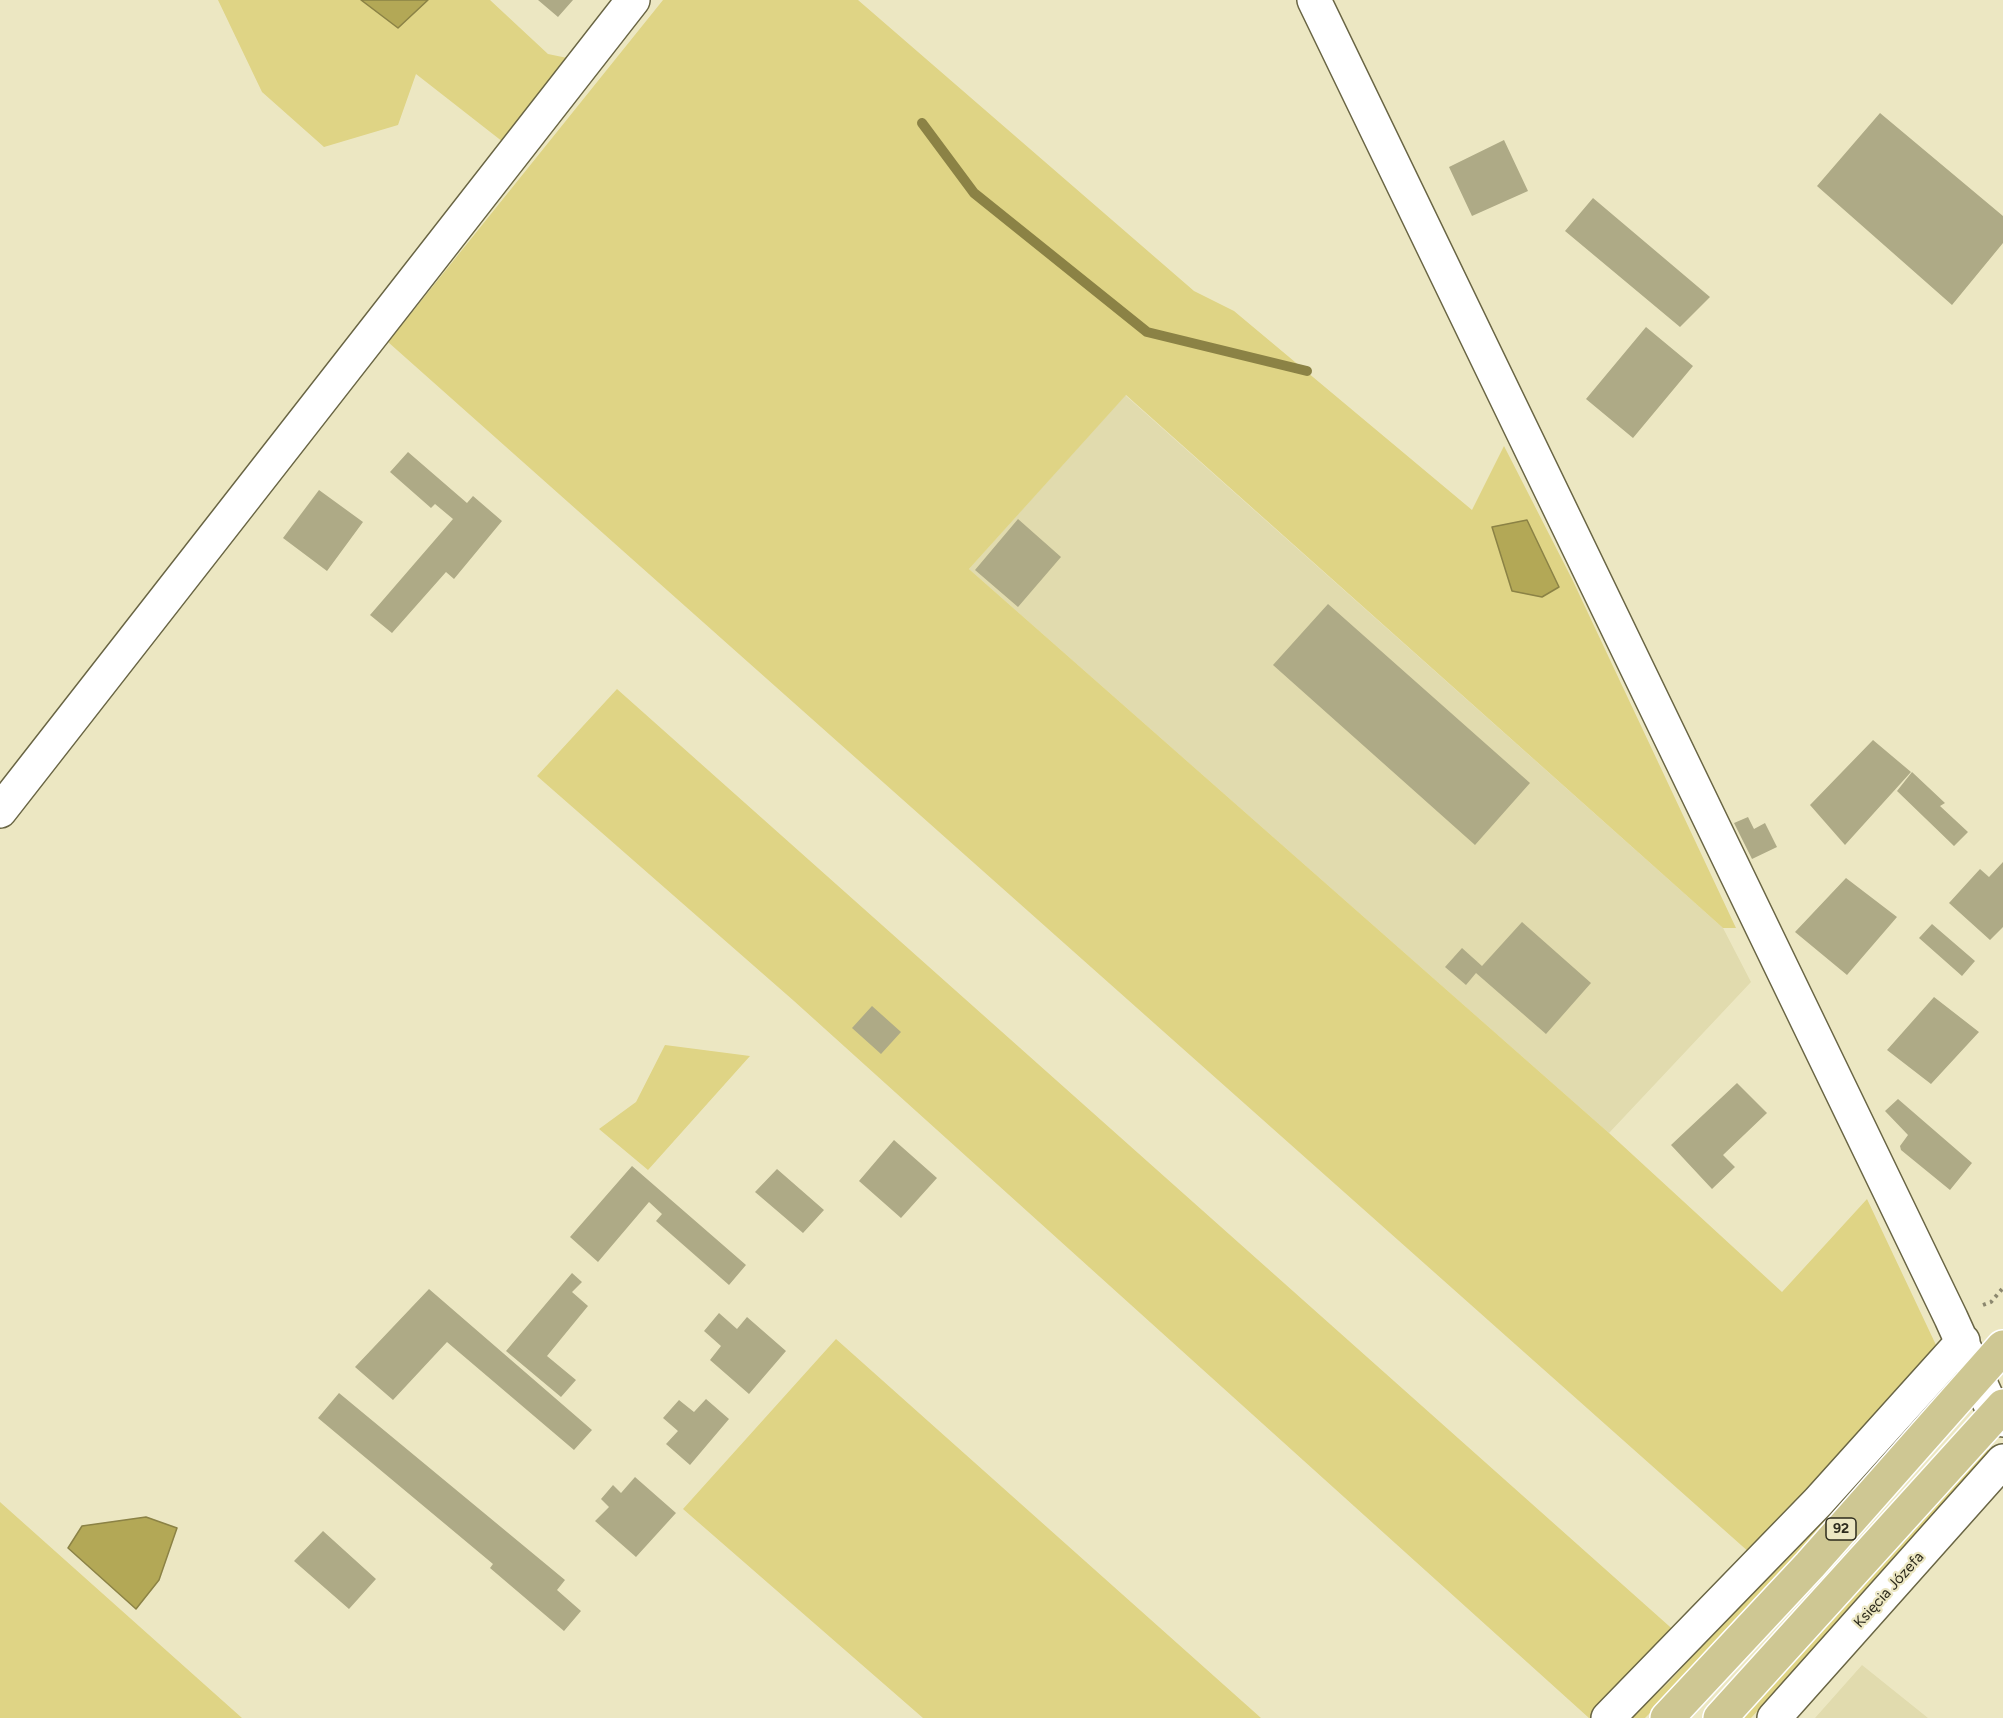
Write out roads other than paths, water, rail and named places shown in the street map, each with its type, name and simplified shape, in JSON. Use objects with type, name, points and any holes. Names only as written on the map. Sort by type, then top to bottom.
[{"type":"main road","name":"92","points":[[1667,1718],[1810,1565],[2003,1347]]},
{"type":"main road","name":"92","points":[[1720,1718],[2001,1413]]},
{"type":"street","points":[[0,811],[633,0]]},
{"type":"street","points":[[1314,0],[1978,1374],[2001,1413]]},
{"type":"street","points":[[1608,1718],[1818,1502],[1962,1341]]},
{"type":"street","name":"Księcia Józefa","points":[[1774,1718],[2003,1461]]},
{"type":"waterway","points":[[922,123],[974,193],[1147,332],[1307,371]]}]
